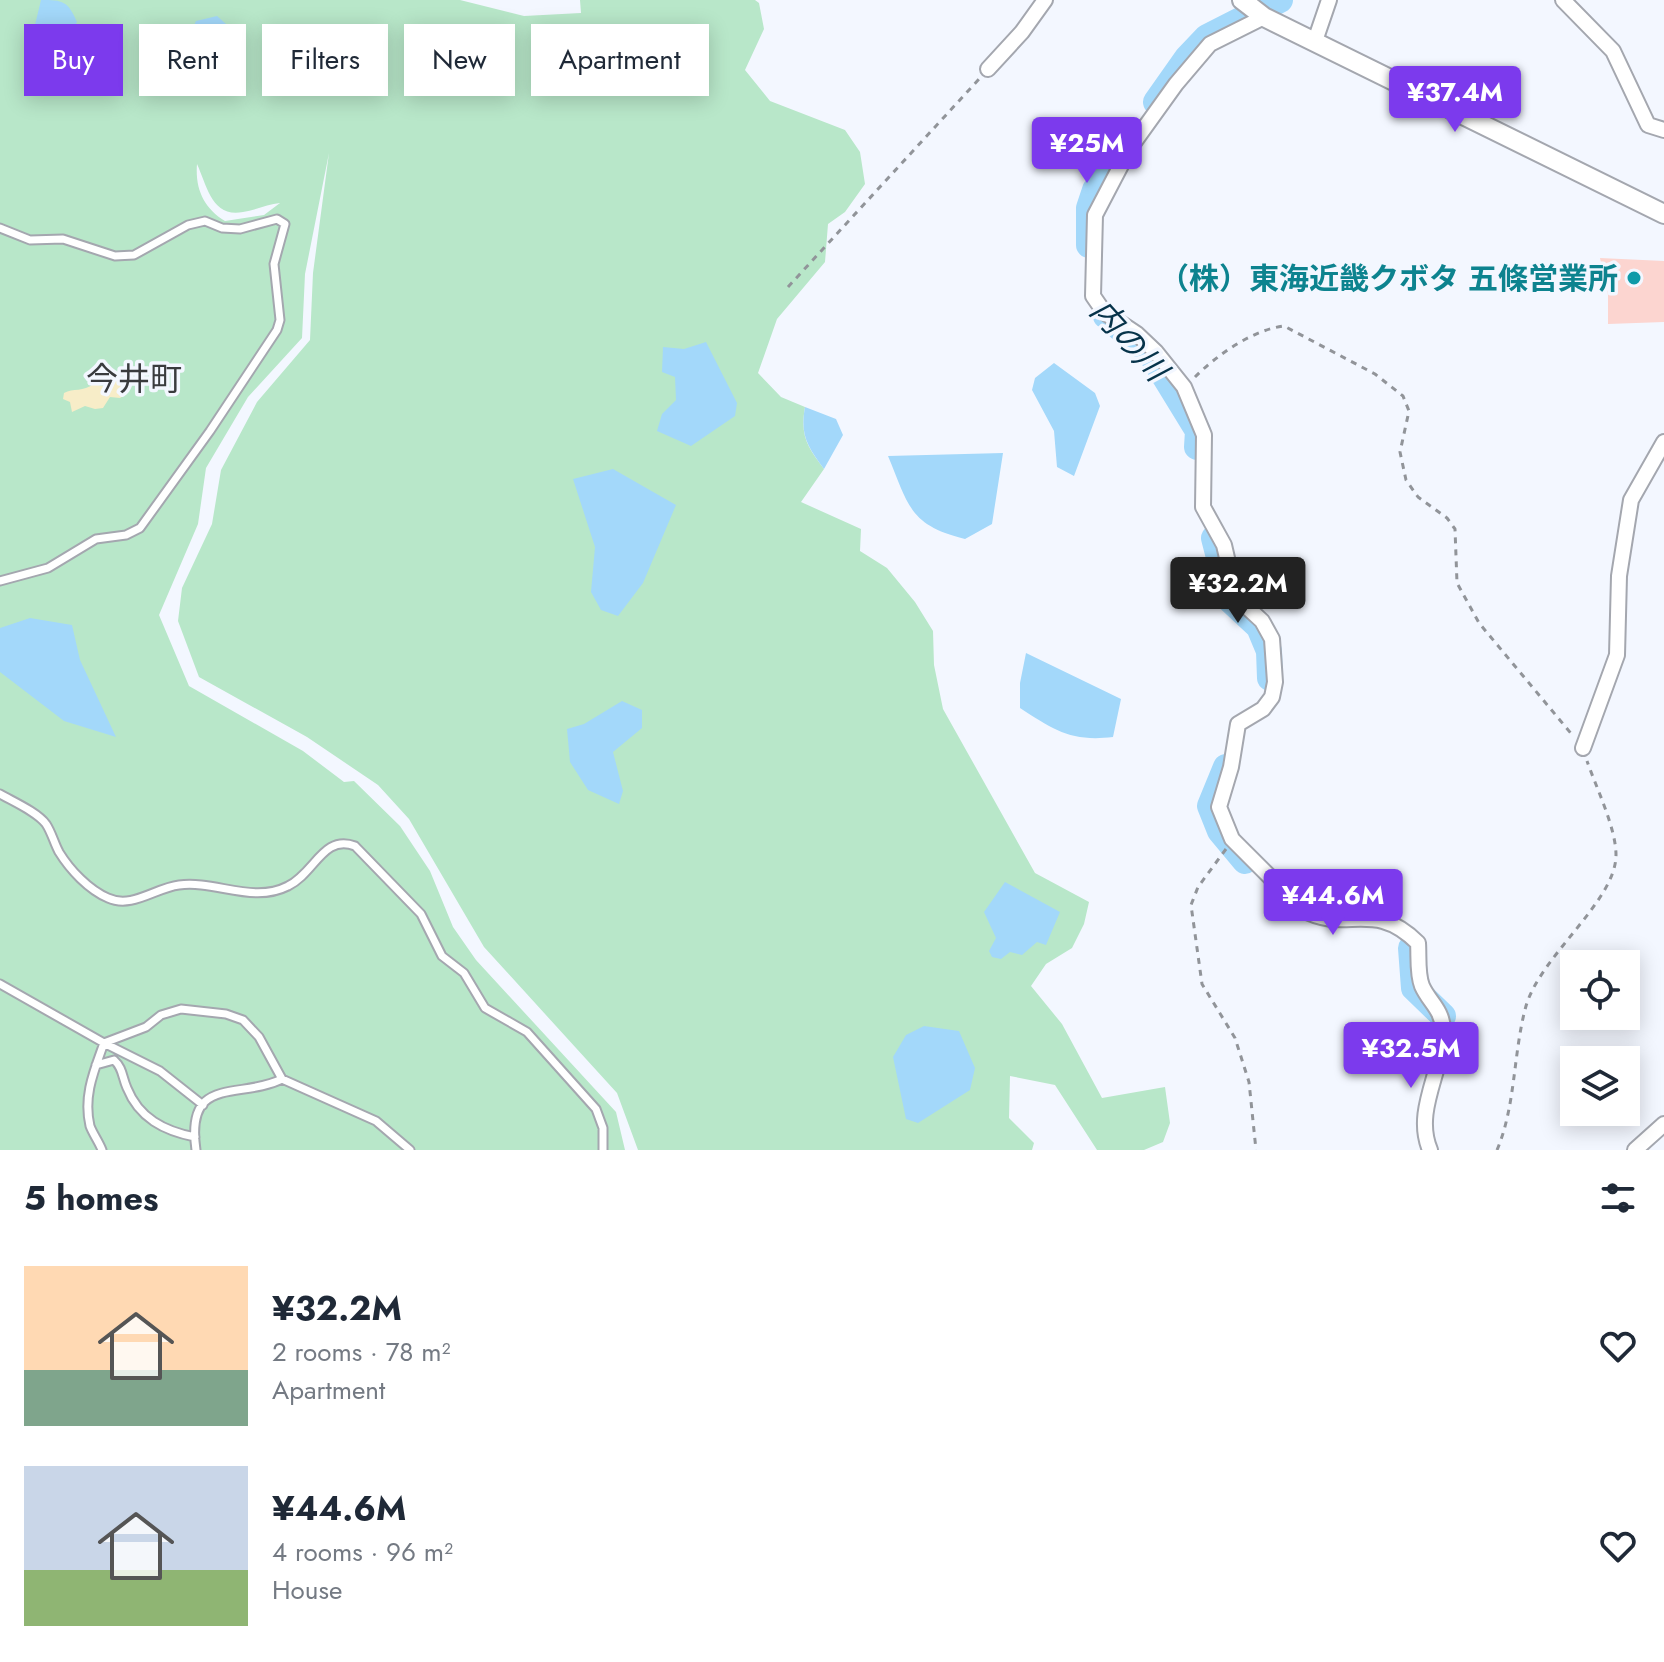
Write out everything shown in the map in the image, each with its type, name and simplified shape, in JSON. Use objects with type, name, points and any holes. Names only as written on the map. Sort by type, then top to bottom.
[{"type":"street","points":[[988,69],[1022,32],[1045,0]]},
{"type":"street","points":[[1315,41],[1329,0]]},
{"type":"street","points":[[1563,0],[1613,51],[1648,125],[1664,130]]},
{"type":"street","points":[[1244,1],[1264,17],[1664,214]]},
{"type":"street","points":[[1264,17],[1210,44],[1176,84],[1130,148],[1095,215],[1093,296],[1104,312],[1137,334],[1156,352],[1184,387],[1204,435],[1203,507],[1224,545],[1236,597],[1262,621],[1272,639],[1275,658],[1272,697],[1263,709],[1238,724],[1231,767],[1219,807],[1232,839],[1303,910],[1314,916],[1386,920],[1403,928],[1418,943],[1420,980],[1423,990],[1439,1012],[1443,1029],[1424,1119],[1430,1150]]},
{"type":"street","points":[[1583,748],[1617,655],[1619,576],[1631,500],[1664,442]]},
{"type":"street","points":[[1635,1150],[1664,1124]]},
{"type":"lane","points":[[0,228],[30,240],[63,239],[115,256],[134,255],[188,225],[205,221],[222,228],[240,229],[277,219],[285,224],[274,264],[280,320],[277,330],[210,431],[159,499],[149,519],[126,535],[96,539],[83,545],[48,568],[0,581]]},
{"type":"lane","points":[[0,794],[45,822],[71,868],[93,889],[120,902],[188,884],[251,893],[281,889],[298,881],[331,845],[342,841],[355,846],[421,914],[442,956],[464,973],[485,1008],[527,1032],[596,1109],[603,1128],[603,1150]]},
{"type":"lane","points":[[0,984],[160,1071],[203,1105]]},
{"type":"lane","points":[[102,1150],[91,1128],[88,1101],[89,1082],[104,1043],[146,1027],[161,1015],[181,1009],[226,1014],[243,1020],[259,1037],[282,1079],[376,1121],[410,1150]]},
{"type":"lane","points":[[96,1065],[114,1060],[121,1067],[127,1087],[144,1114],[169,1132],[195,1137]]},
{"type":"lane","points":[[196,1150],[196,1116],[203,1105],[226,1090],[265,1088],[282,1079]]},
{"type":"path","points":[[788,287],[988,69]]},
{"type":"path","points":[[1184,387],[1212,360],[1270,328],[1284,326],[1375,374],[1403,396],[1409,411],[1400,452],[1406,480],[1418,497],[1447,518],[1455,529],[1457,583],[1479,623],[1583,748],[1614,839],[1616,856],[1610,882],[1543,969],[1526,1005],[1515,1076],[1497,1150]]},
{"type":"path","points":[[1222,854],[1198,887],[1191,905],[1202,984],[1235,1038],[1249,1082],[1256,1150]]},
{"type":"green space","points":[[0,0],[460,0],[524,16],[581,13],[580,0],[755,0],[759,3],[764,29],[745,70],[770,101],[845,130],[860,152],[865,184],[845,212],[828,224],[825,262],[777,319],[758,373],[781,397],[805,407],[803,426],[806,440],[824,469],[801,502],[861,529],[860,551],[887,568],[915,602],[933,631],[934,665],[943,709],[1035,873],[1089,902],[1084,924],[1072,948],[1046,964],[1031,986],[1062,1024],[1102,1098],[1165,1087],[1170,1123],[1163,1142],[1144,1150],[1097,1150],[1055,1085],[1010,1076],[1009,1118],[1034,1143],[1032,1150],[638,1150],[617,1093],[484,947],[409,819],[378,785],[307,737],[199,677],[178,621],[182,588],[212,524],[221,470],[257,402],[310,340],[313,273],[329,153],[305,274],[302,338],[248,397],[206,468],[198,524],[159,615],[189,686],[303,751],[344,782],[354,781],[400,826],[430,871],[453,927],[476,960],[616,1112],[625,1150],[0,1150]],"holes":[[[197,164],[217,205],[233,213],[280,203],[264,215],[225,221],[211,210],[202,197]]]},
{"type":"sand","points":[[118,377],[126,380],[127,394],[120,398],[110,397],[103,408],[85,406],[72,412],[70,402],[63,399],[64,393],[93,384],[103,386]]},
{"type":"water","points":[[41,0],[64,3],[77,22],[76,24],[35,24]]},
{"type":"water","points":[[217,16],[226,24],[195,24]]},
{"type":"water","points":[[706,342],[737,403],[735,416],[691,446],[657,431],[662,414],[676,400],[675,377],[662,372],[663,347],[684,349]]},
{"type":"water","points":[[1054,363],[1095,393],[1100,406],[1074,476],[1057,467],[1054,431],[1032,390],[1035,378]]},
{"type":"water","points":[[805,407],[836,419],[843,435],[824,469],[806,440],[803,425]]},
{"type":"water","points":[[1003,453],[992,524],[965,539],[932,527],[913,511],[888,456]]},
{"type":"water","points":[[613,469],[676,505],[643,583],[618,616],[601,610],[591,592],[595,547],[573,479]]},
{"type":"water","points":[[30,618],[72,625],[80,660],[116,737],[64,721],[0,672],[0,628]]},
{"type":"water","points":[[1026,653],[1121,699],[1113,737],[1086,738],[1064,733],[1020,708],[1020,683]]},
{"type":"water","points":[[622,701],[642,710],[642,728],[613,752],[623,791],[619,804],[588,790],[570,762],[567,729],[584,724]]},
{"type":"water","points":[[1005,882],[1060,912],[1046,945],[1037,942],[1022,955],[1010,952],[1001,959],[992,957],[989,951],[996,938],[984,912]]},
{"type":"water","points":[[924,1026],[959,1031],[975,1068],[970,1090],[918,1123],[906,1119],[893,1057],[906,1035]]},
{"type":"building","name":"（株）東海近畿クボタ 五條営業所","points":[[1600,258],[1664,261],[1664,322],[1608,324],[1608,295]]},
{"type":"waterway","name":"内の川","points":[[1156,102],[1187,58],[1207,37],[1280,0]]},
{"type":"waterway","name":"内の川","points":[[1089,245],[1089,208],[1095,190],[1132,137]]},
{"type":"waterway","name":"内の川","points":[[1106,316],[1152,356],[1198,431],[1197,447]]},
{"type":"waterway","name":"内の川","points":[[1214,538],[1230,600],[1259,627],[1269,651],[1270,678]]},
{"type":"waterway","name":"内の川","points":[[1226,767],[1210,806],[1220,831],[1245,861]]},
{"type":"waterway","name":"内の川","points":[[1411,948],[1414,988],[1443,1016]]},
{"type":"place","name":"（株）東海近畿クボタ 五條営業所","points":[[1634,278]]},
{"type":"district","name":"今井町","points":[[134,379]]}]
